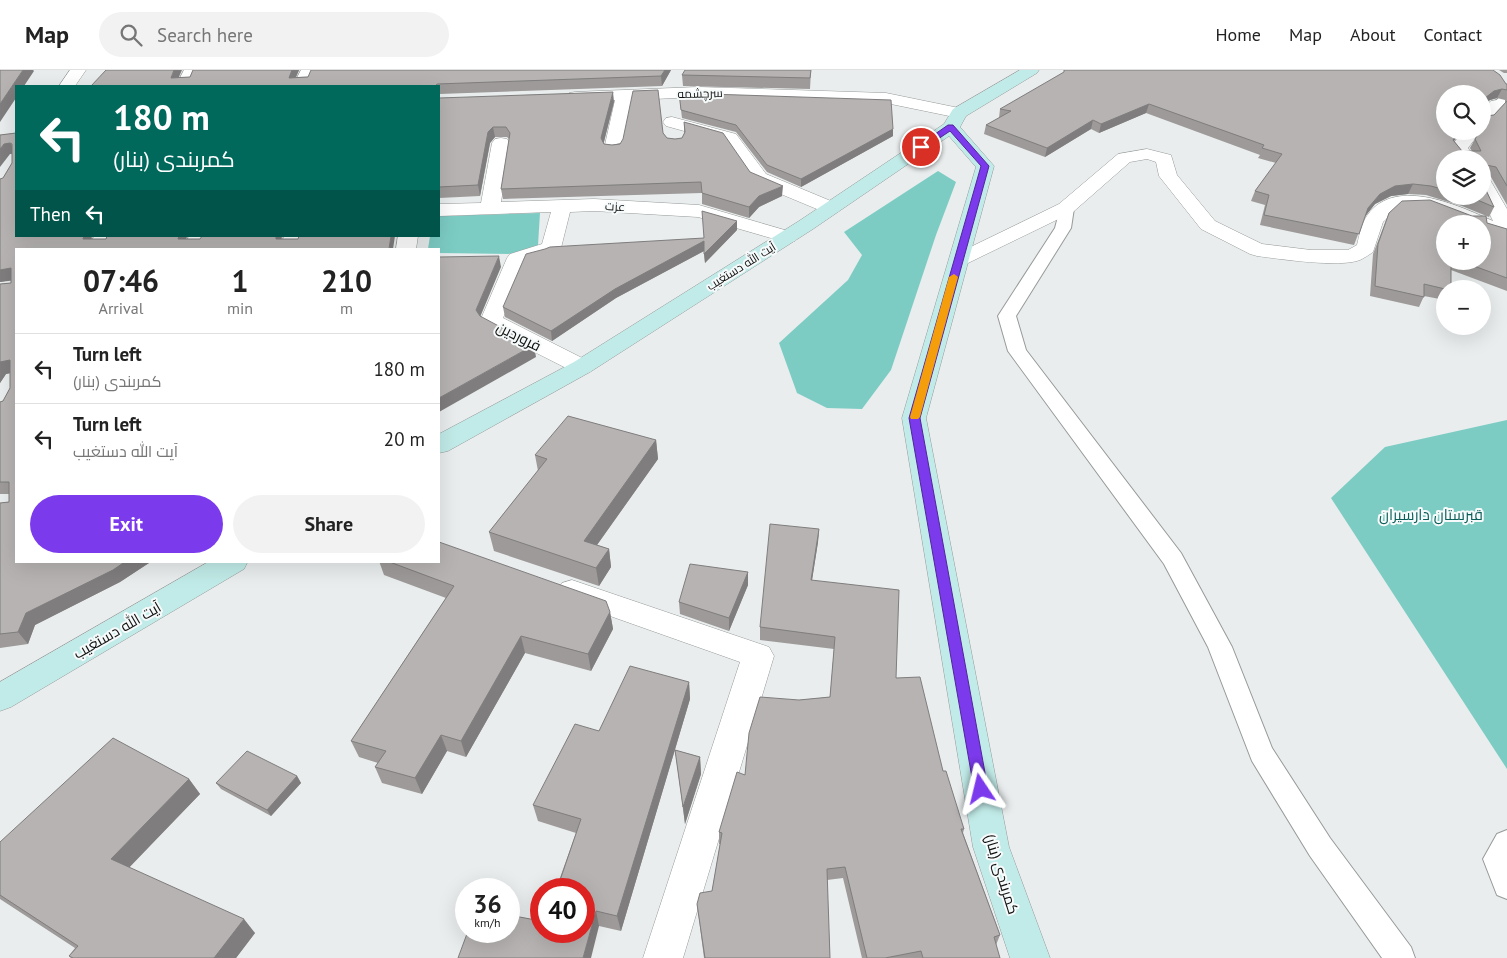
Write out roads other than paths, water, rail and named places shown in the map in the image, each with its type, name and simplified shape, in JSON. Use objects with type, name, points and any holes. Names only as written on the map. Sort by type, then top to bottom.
[{"type":"street","points":[[68,85],[78,70]]},
{"type":"street","points":[[184,85],[192,70]]},
{"type":"street","points":[[302,85],[309,70]]},
{"type":"street","name":"آیت الله دستغیب","points":[[440,444],[582,367],[788,237],[955,120],[1031,70]]},
{"type":"street","points":[[677,78],[668,94],[673,129],[730,138],[759,178],[831,208]]},
{"type":"street","name":"سرچشمه","points":[[556,98],[698,92],[886,98],[955,120]]},
{"type":"street","points":[[613,149],[625,96]]},
{"type":"street","points":[[1491,113],[1504,104]]},
{"type":"street","name":"کمربندی (بنار)","points":[[955,120],[985,166],[914,418],[991,848],[1030,958]]},
{"type":"street","points":[[490,208],[501,143]]},
{"type":"street","points":[[959,260],[1066,208],[1124,158],[1147,154],[1165,159],[1168,176],[1208,225],[1257,250],[1311,256],[1352,256],[1366,248],[1374,220],[1392,204],[1427,202],[1457,212],[1507,234]]},
{"type":"street","points":[[1491,196],[1507,229]]},
{"type":"street","name":"عزت","points":[[440,210],[594,205],[699,211],[788,237]]},
{"type":"street","name":"فروردین","points":[[562,206],[551,248],[507,258],[492,322],[582,367]]},
{"type":"street","name":"آیت الله دستغیب","points":[[0,698],[231,563]]},
{"type":"street","points":[[552,583],[758,656],[664,958]]},
{"type":"lane","points":[[1066,208],[1063,228],[1007,316],[1016,350],[1173,559],[1220,647],[1261,753],[1320,847],[1400,958]]},
{"type":"lane","points":[[1507,843],[1497,859],[1507,885]]},
{"type":"park label","name":"قبرستان دارسیران","points":[[1431,514]]}]
